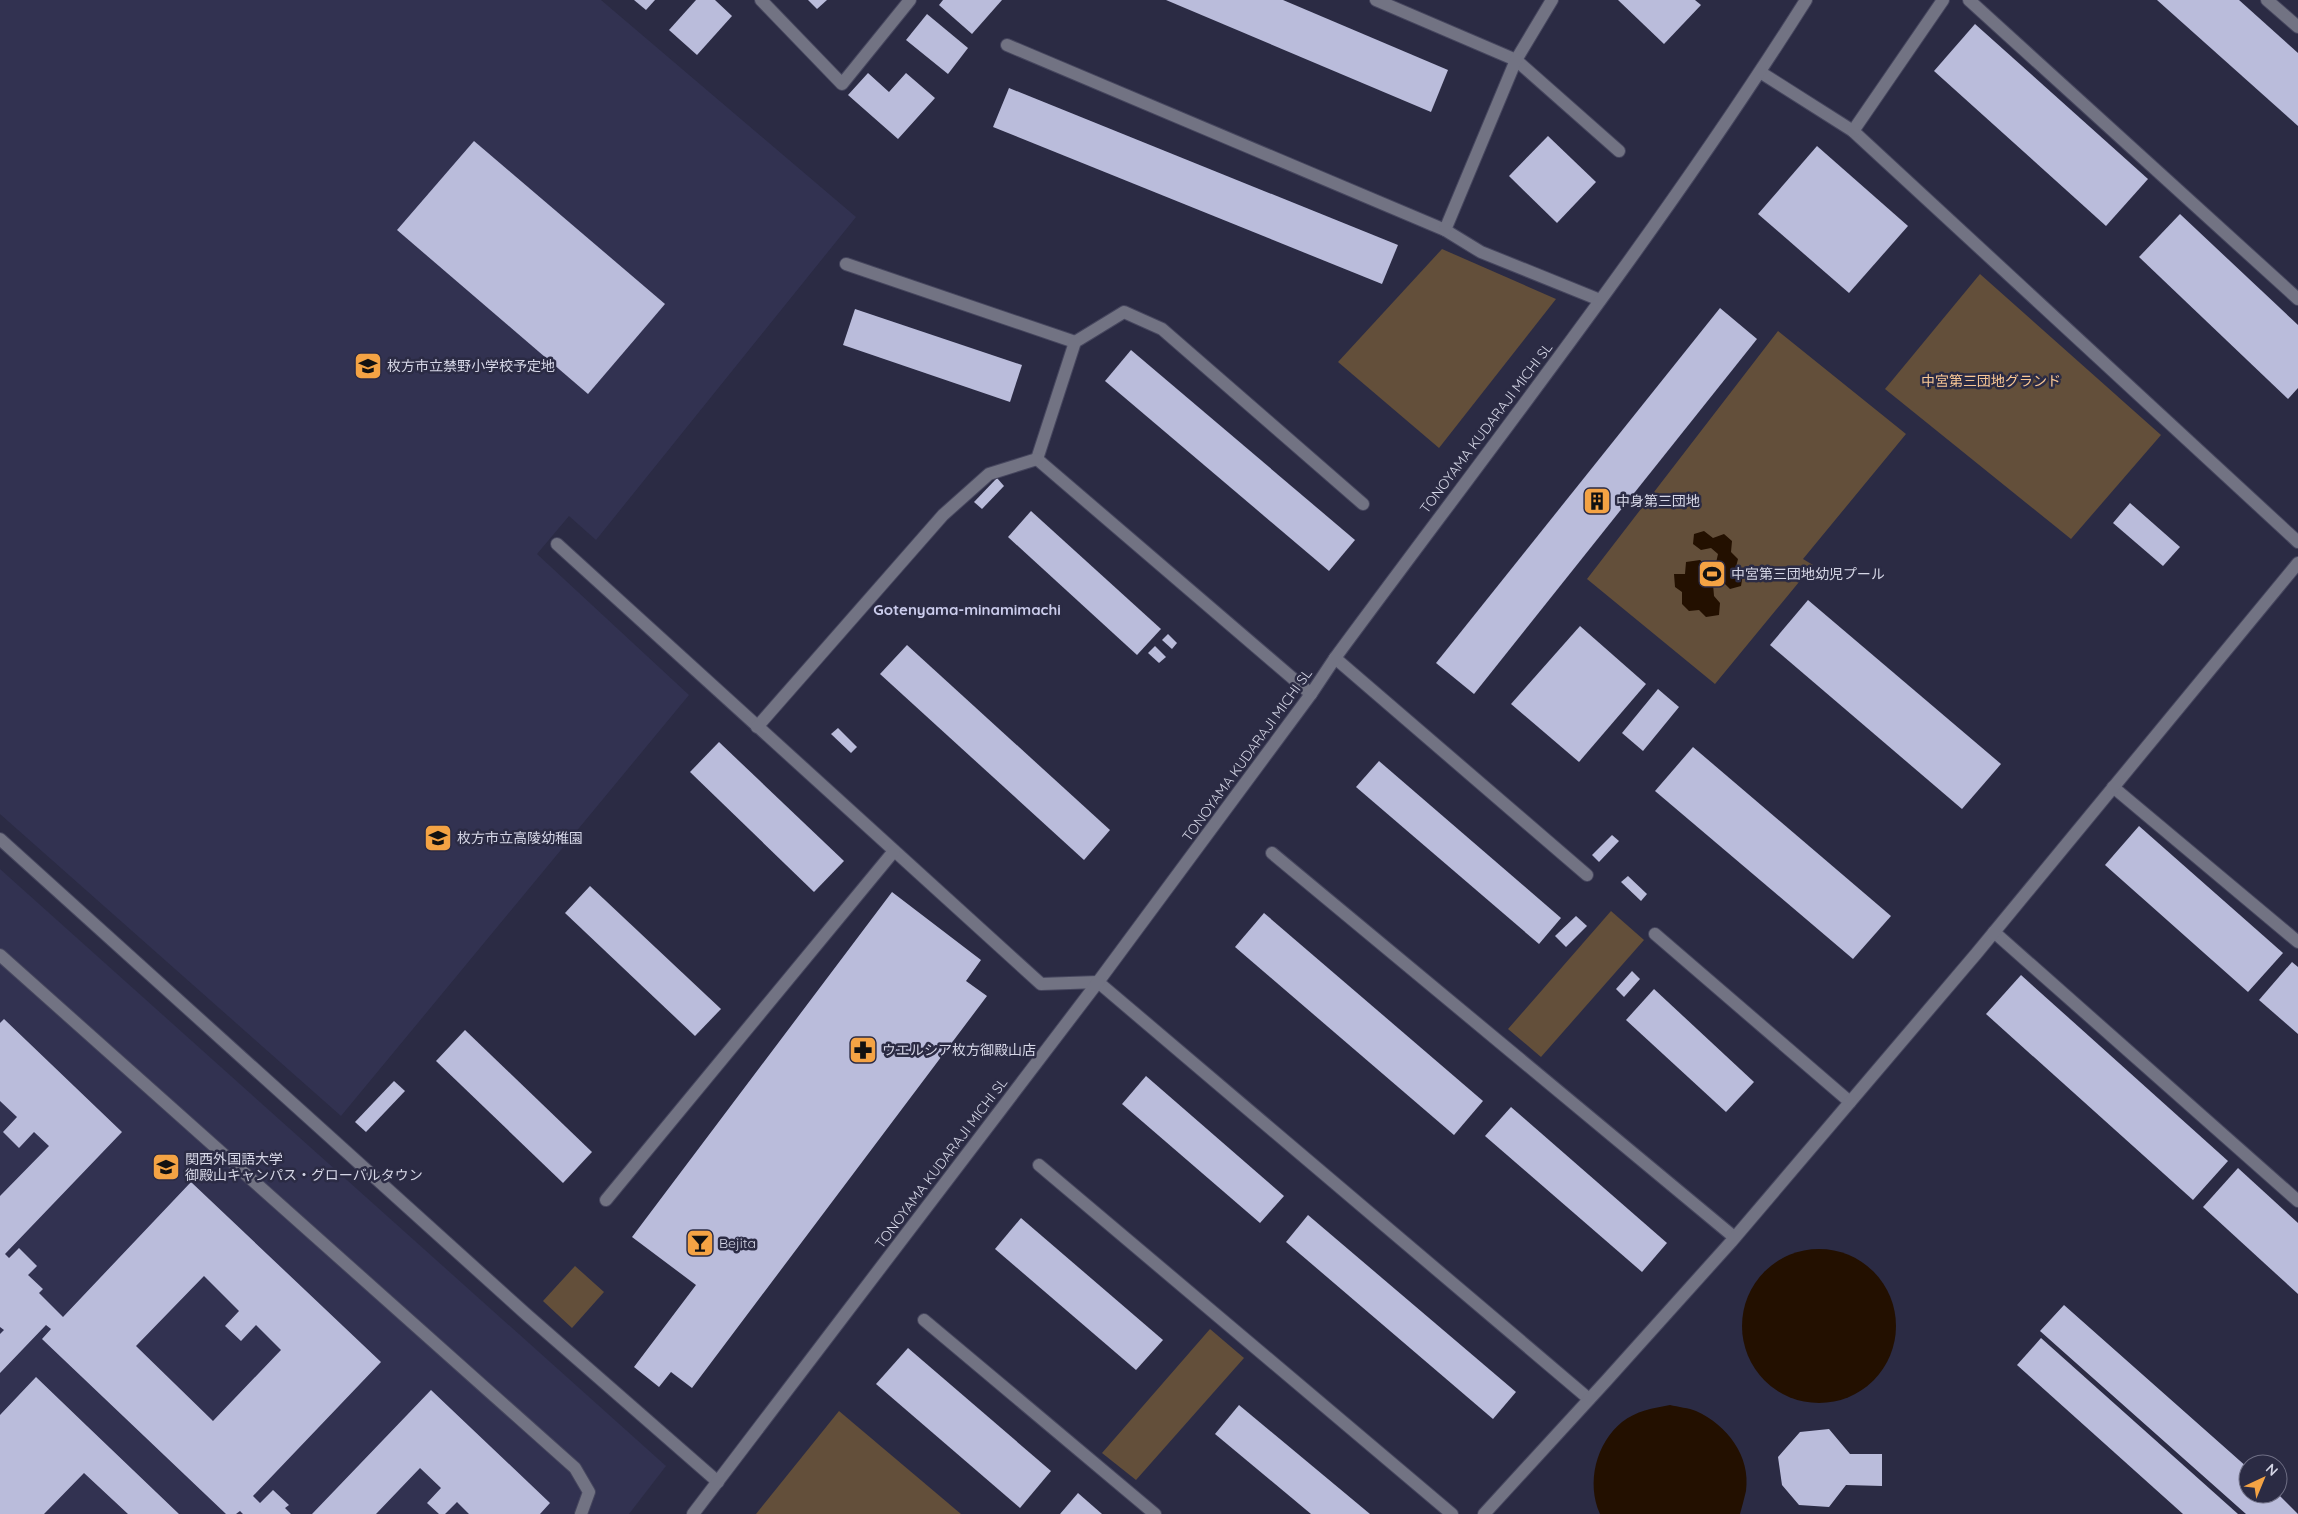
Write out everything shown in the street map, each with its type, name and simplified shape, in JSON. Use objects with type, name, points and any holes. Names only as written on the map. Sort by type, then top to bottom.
[{"type":"street","points":[[761,0],[842,84],[910,0]]},
{"type":"street","points":[[1376,0],[1516,60],[1618,151]]},
{"type":"street","points":[[1445,230],[1516,60],[1552,0]]},
{"type":"street","name":"TONOYAMA KUDARAJI MICHI SL","points":[[693,1514],[1098,982],[1659,220],[1760,72],[1806,0]]},
{"type":"street","points":[[1853,131],[1943,0]]},
{"type":"street","points":[[1969,0],[2298,299]]},
{"type":"street","points":[[2267,0],[2298,27]]},
{"type":"street","points":[[1007,45],[1445,230],[1480,252],[1600,300]]},
{"type":"street","points":[[1760,72],[1853,131],[2298,542]]},
{"type":"street","points":[[846,264],[1075,342]]},
{"type":"street","points":[[1037,459],[1075,342],[1124,312],[1162,329],[1363,504]]},
{"type":"street","points":[[1037,459],[1310,694]]},
{"type":"street","points":[[757,727],[943,515],[989,474],[1037,459]]},
{"type":"street","points":[[557,544],[1040,984],[1098,982],[1590,1399]]},
{"type":"street","points":[[1484,1514],[1590,1399],[1734,1237],[1850,1102],[1994,932],[2298,563]]},
{"type":"street","points":[[1335,658],[1587,875]]},
{"type":"street","points":[[2113,787],[2298,942]]},
{"type":"street","points":[[0,839],[527,1315],[718,1482]]},
{"type":"street","points":[[606,1200],[894,851]]},
{"type":"street","points":[[1272,853],[1734,1237]]},
{"type":"street","points":[[1994,932],[2298,1201]]},
{"type":"street","points":[[1655,934],[1850,1102]]},
{"type":"street","points":[[0,954],[575,1468],[589,1492],[581,1514]]},
{"type":"street","points":[[1039,1165],[1452,1514]]},
{"type":"street","points":[[924,1320],[1155,1514]]},
{"type":"shaded area","name":"枚方市立禁野小学校予定地","points":[[0,0],[601,0],[856,217],[596,540],[569,516],[537,554],[689,695],[341,1116],[0,814]]},
{"type":"shaded area","name":"中宮第三団地幼児プール","points":[[1704,531],[1713,538],[1724,534],[1732,541],[1731,552],[1738,559],[1736,567],[1743,574],[1741,586],[1730,589],[1723,582],[1713,584],[1714,596],[1720,603],[1719,615],[1706,617],[1699,610],[1689,611],[1682,604],[1682,592],[1675,587],[1674,574],[1685,574],[1686,562],[1700,560],[1706,565],[1716,563],[1718,554],[1711,548],[1701,550],[1693,544],[1694,534]]},
{"type":"shaded area","name":"関西外国語大学 御殿山キャンパス・グローバルタウン","points":[[0,869],[666,1466],[629,1514],[0,1514]]},
{"type":"shaded area","points":[[1819,1249],[1848,1255],[1862,1262],[1873,1272],[1883,1283],[1890,1297],[1896,1326],[1890,1355],[1883,1369],[1873,1380],[1862,1390],[1848,1397],[1819,1403],[1790,1397],[1776,1390],[1765,1380],[1755,1369],[1748,1355],[1742,1326],[1748,1297],[1755,1283],[1765,1272],[1776,1262],[1790,1255]]},
{"type":"shaded area","points":[[1670,1405],[1693,1410],[1707,1417],[1718,1424],[1734,1443],[1741,1454],[1747,1478],[1740,1514],[1600,1514],[1594,1490],[1594,1477],[1600,1452],[1606,1441],[1613,1431],[1627,1418],[1645,1410]]},
{"type":"green space","points":[[1442,249],[1556,299],[1439,448],[1338,362]]},
{"type":"green space","name":"中宮第三団地グランド","points":[[1980,274],[2161,435],[2071,539],[1885,389]]},
{"type":"green space","points":[[1778,331],[1906,434],[1803,559],[1813,565],[1715,684],[1587,579]]},
{"type":"green space","points":[[1611,911],[1644,940],[1541,1057],[1508,1029]]},
{"type":"green space","points":[[575,1266],[604,1292],[572,1328],[543,1301]]},
{"type":"green space","points":[[1210,1329],[1244,1358],[1136,1480],[1102,1453]]},
{"type":"green space","points":[[839,1411],[961,1514],[756,1514]]},
{"type":"building","points":[[634,0],[655,0],[646,10]]},
{"type":"building","points":[[696,0],[715,0],[732,16],[697,55],[669,30]]},
{"type":"building","points":[[808,0],[827,0],[817,9]]},
{"type":"building","points":[[943,0],[1002,0],[972,34],[939,5]]},
{"type":"building","points":[[1166,0],[1283,0],[1448,70],[1431,112]]},
{"type":"building","points":[[1618,0],[1695,0],[1701,5],[1664,44]]},
{"type":"building","points":[[2157,0],[2239,0],[2298,53],[2298,126]]},
{"type":"building","points":[[927,14],[968,48],[948,74],[906,40]]},
{"type":"building","points":[[1975,24],[2148,179],[2106,226],[1934,71]]},
{"type":"building","points":[[868,73],[889,92],[906,73],[935,98],[898,139],[848,95]]},
{"type":"building","points":[[1009,88],[1398,245],[1382,284],[993,127]]},
{"type":"building","points":[[1548,136],[1596,182],[1557,223],[1509,176]]},
{"type":"building","points":[[474,141],[665,304],[588,394],[397,230]]},
{"type":"building","points":[[1817,146],[1908,226],[1849,293],[1758,214]]},
{"type":"building","points":[[2180,214],[2298,325],[2298,388],[2288,399],[2139,257]]},
{"type":"building","name":"中身第三団地","points":[[1720,308],[1757,339],[1474,694],[1436,663]]},
{"type":"building","points":[[855,309],[1022,365],[1010,402],[843,345]]},
{"type":"building","points":[[1131,350],[1355,540],[1329,571],[1105,381]]},
{"type":"building","points":[[997,478],[1004,486],[982,509],[974,502]]},
{"type":"building","points":[[2130,503],[2180,547],[2163,566],[2113,523]]},
{"type":"building","points":[[1031,511],[1161,629],[1137,655],[1008,537]]},
{"type":"building","points":[[1808,600],[2001,764],[1962,809],[1770,645]]},
{"type":"building","points":[[1580,626],[1646,684],[1579,762],[1511,704]]},
{"type":"building","points":[[1168,634],[1177,643],[1172,649],[1162,640]]},
{"type":"building","points":[[907,645],[1110,830],[1084,860],[880,674]]},
{"type":"building","points":[[1155,646],[1166,657],[1159,663],[1148,653]]},
{"type":"building","points":[[1658,689],[1679,707],[1643,751],[1622,733]]},
{"type":"building","points":[[838,728],[857,747],[851,753],[831,734]]},
{"type":"building","points":[[719,742],[844,861],[814,892],[690,772]]},
{"type":"building","points":[[1693,747],[1891,916],[1853,959],[1655,791]]},
{"type":"building","points":[[1379,761],[1561,918],[1539,944],[1356,787]]},
{"type":"building","points":[[2139,826],[2283,953],[2248,992],[2105,865]]},
{"type":"building","points":[[1612,835],[1619,841],[1599,862],[1592,855]]},
{"type":"building","points":[[1628,876],[1647,894],[1641,901],[1621,882]]},
{"type":"building","points":[[590,886],[721,1009],[695,1036],[565,913]]},
{"type":"building","points":[[892,892],[981,960],[966,981],[987,996],[692,1388],[671,1372],[659,1387],[634,1367],[696,1285],[632,1237]]},
{"type":"building","points":[[1264,913],[1483,1101],[1454,1135],[1235,947]]},
{"type":"building","points":[[1576,916],[1587,926],[1566,947],[1555,936]]},
{"type":"building","points":[[2292,962],[2298,967],[2298,1034],[2259,1000]]},
{"type":"building","points":[[1632,971],[1640,979],[1624,997],[1616,989]]},
{"type":"building","points":[[2021,975],[2228,1161],[2193,1200],[1986,1014]]},
{"type":"building","points":[[1654,989],[1754,1082],[1726,1112],[1626,1020]]},
{"type":"building","points":[[4,1019],[122,1132],[5,1254],[9,1258],[19,1248],[37,1266],[28,1275],[43,1289],[39,1293],[63,1317],[191,1182],[381,1362],[253,1496],[260,1503],[273,1490],[289,1505],[285,1508],[291,1514],[243,1514],[240,1511],[236,1514],[226,1514],[42,1339],[51,1329],[46,1325],[0,1373],[0,1334],[4,1330],[0,1327],[0,1196],[49,1146],[34,1132],[19,1148],[3,1132],[17,1117],[0,1101],[0,1023]],"holes":[[[204,1276],[239,1311],[225,1326],[241,1341],[256,1325],[281,1350],[213,1421],[136,1346]]]},
{"type":"building","points":[[465,1030],[592,1152],[563,1183],[436,1061]]},
{"type":"building","points":[[1146,1076],[1284,1196],[1260,1223],[1122,1104]]},
{"type":"building","points":[[394,1081],[405,1091],[366,1132],[355,1122]]},
{"type":"building","points":[[1511,1107],[1667,1243],[1642,1272],[1485,1136]]},
{"type":"building","points":[[2238,1168],[2298,1223],[2298,1294],[2203,1207]]},
{"type":"building","points":[[1308,1215],[1516,1392],[1493,1419],[1286,1242]]},
{"type":"building","points":[[1021,1218],[1163,1340],[1136,1370],[995,1249]]},
{"type":"building","points":[[2064,1305],[2238,1459],[2238,1504],[2288,1504],[2298,1514],[2246,1514],[2040,1331]]},
{"type":"building","points":[[2041,1338],[2238,1514],[2183,1514],[2017,1365]]},
{"type":"building","points":[[908,1348],[1051,1471],[1020,1508],[876,1384]]},
{"type":"building","points":[[36,1377],[179,1514],[128,1514],[84,1473],[44,1514],[0,1514],[0,1415]]},
{"type":"building","points":[[431,1390],[550,1503],[540,1514],[469,1514],[457,1502],[445,1514],[439,1514],[427,1503],[441,1488],[420,1468],[376,1514],[312,1514]]},
{"type":"building","points":[[1239,1405],[1370,1514],[1311,1514],[1215,1434]]},
{"type":"building","points":[[1829,1429],[1850,1454],[1882,1454],[1882,1486],[1846,1485],[1829,1507],[1799,1505],[1782,1485],[1778,1457],[1800,1432]]},
{"type":"building","points":[[1078,1493],[1102,1514],[1060,1514]]},
{"type":"place","name":"枚方市立禁野小学校予定地","points":[[368,366]]},
{"type":"place","name":"中身第三団地","points":[[1597,501]]},
{"type":"place","name":"中宮第三団地幼児プール","points":[[1712,574]]},
{"type":"place","name":"枚方市立高陵幼稚園","points":[[438,838]]},
{"type":"place","name":"ウエルシア枚方御殿山店","points":[[863,1050]]},
{"type":"place","name":"関西外国語大学 御殿山キャンパス・グローバルタウン","points":[[166,1167]]},
{"type":"place","name":"Bejita","points":[[700,1243]]},
{"type":"district","name":"Gotenyama-minamimachi","points":[[967,610]]}]
